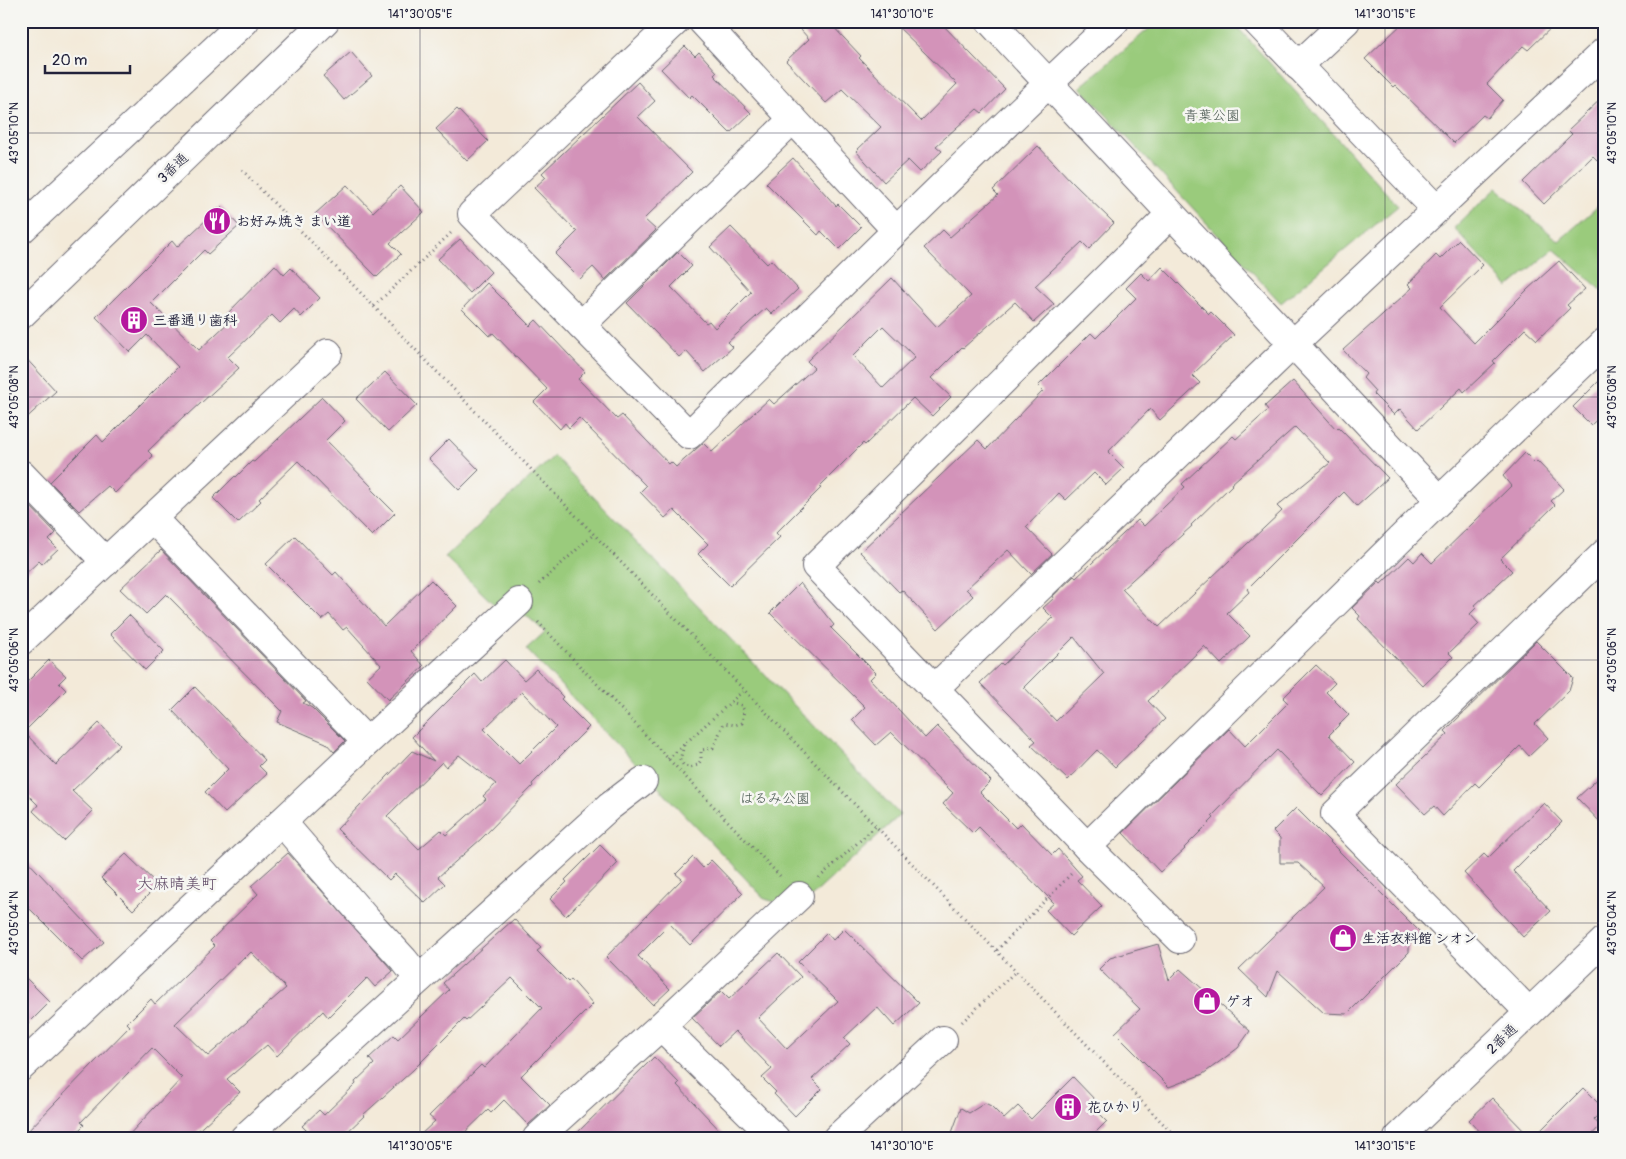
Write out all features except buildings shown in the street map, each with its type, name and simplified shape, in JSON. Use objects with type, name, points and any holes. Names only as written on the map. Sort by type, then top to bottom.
[{"type":"street","points":[[21,230],[245,21]]},
{"type":"street","name":"3番通","points":[[21,315],[325,21]]},
{"type":"street","points":[[676,21],[472,214],[689,435],[896,230],[1115,21]]},
{"type":"street","points":[[702,21],[896,230]]},
{"type":"street","points":[[990,21],[1440,500]]},
{"type":"street","points":[[1256,21],[1436,209]]},
{"type":"street","points":[[1298,66],[1346,21]]},
{"type":"street","points":[[934,689],[1293,344],[1605,50]]},
{"type":"street","points":[[581,325],[793,119]]},
{"type":"street","points":[[1171,214],[816,566],[1090,849],[1180,939]]},
{"type":"street","points":[[1090,849],[1440,500],[1605,342]]},
{"type":"street","points":[[21,641],[328,353]]},
{"type":"street","points":[[21,474],[106,562]]},
{"type":"street","points":[[152,518],[368,742]]},
{"type":"street","points":[[1529,1012],[1335,814],[1605,553]]},
{"type":"street","points":[[21,1067],[519,602]]},
{"type":"street","points":[[244,1138],[608,807],[642,781]]},
{"type":"street","points":[[282,822],[404,960],[418,979]]},
{"type":"street","points":[[537,1138],[661,1026],[799,896]]},
{"type":"street","name":"2番通","points":[[1398,1138],[1605,940]]},
{"type":"street","points":[[661,1026],[775,1138]]},
{"type":"street","points":[[837,1138],[943,1040]]},
{"type":"path","points":[[242,170],[1177,1138]]},
{"type":"path","points":[[374,306],[472,214]]},
{"type":"path","points":[[594,534],[519,602],[799,896],[876,826]]},
{"type":"path","points":[[642,781],[744,690]]},
{"type":"path","points":[[684,745],[680,760],[684,766],[698,765],[701,750],[713,748],[724,723],[735,725],[742,723],[744,710],[741,705],[732,702]]},
{"type":"path","points":[[996,950],[1090,849]]},
{"type":"path","points":[[943,1040],[1016,971]]},
{"type":"green space","name":"青葉公園","points":[[1158,21],[1232,21],[1398,206],[1281,303],[1080,87]]},
{"type":"green space","points":[[1496,188],[1559,241],[1605,200],[1605,293],[1554,249],[1508,287],[1454,228]]},
{"type":"green space","name":"はるみ公園","points":[[554,456],[900,815],[798,909],[765,899],[526,649],[545,632],[527,616],[503,613],[445,557]]},
{"type":"place","name":"お好み焼き まい道","points":[[217,221]]},
{"type":"place","name":"三番通り歯科","points":[[134,320]]},
{"type":"place","name":"生活衣料館 シオン","points":[[1343,938]]},
{"type":"place","name":"ゲオ","points":[[1207,1001]]},
{"type":"place","name":"花ひかり","points":[[1068,1107]]},
{"type":"district","name":"大麻晴美町","points":[[177,884]]}]
